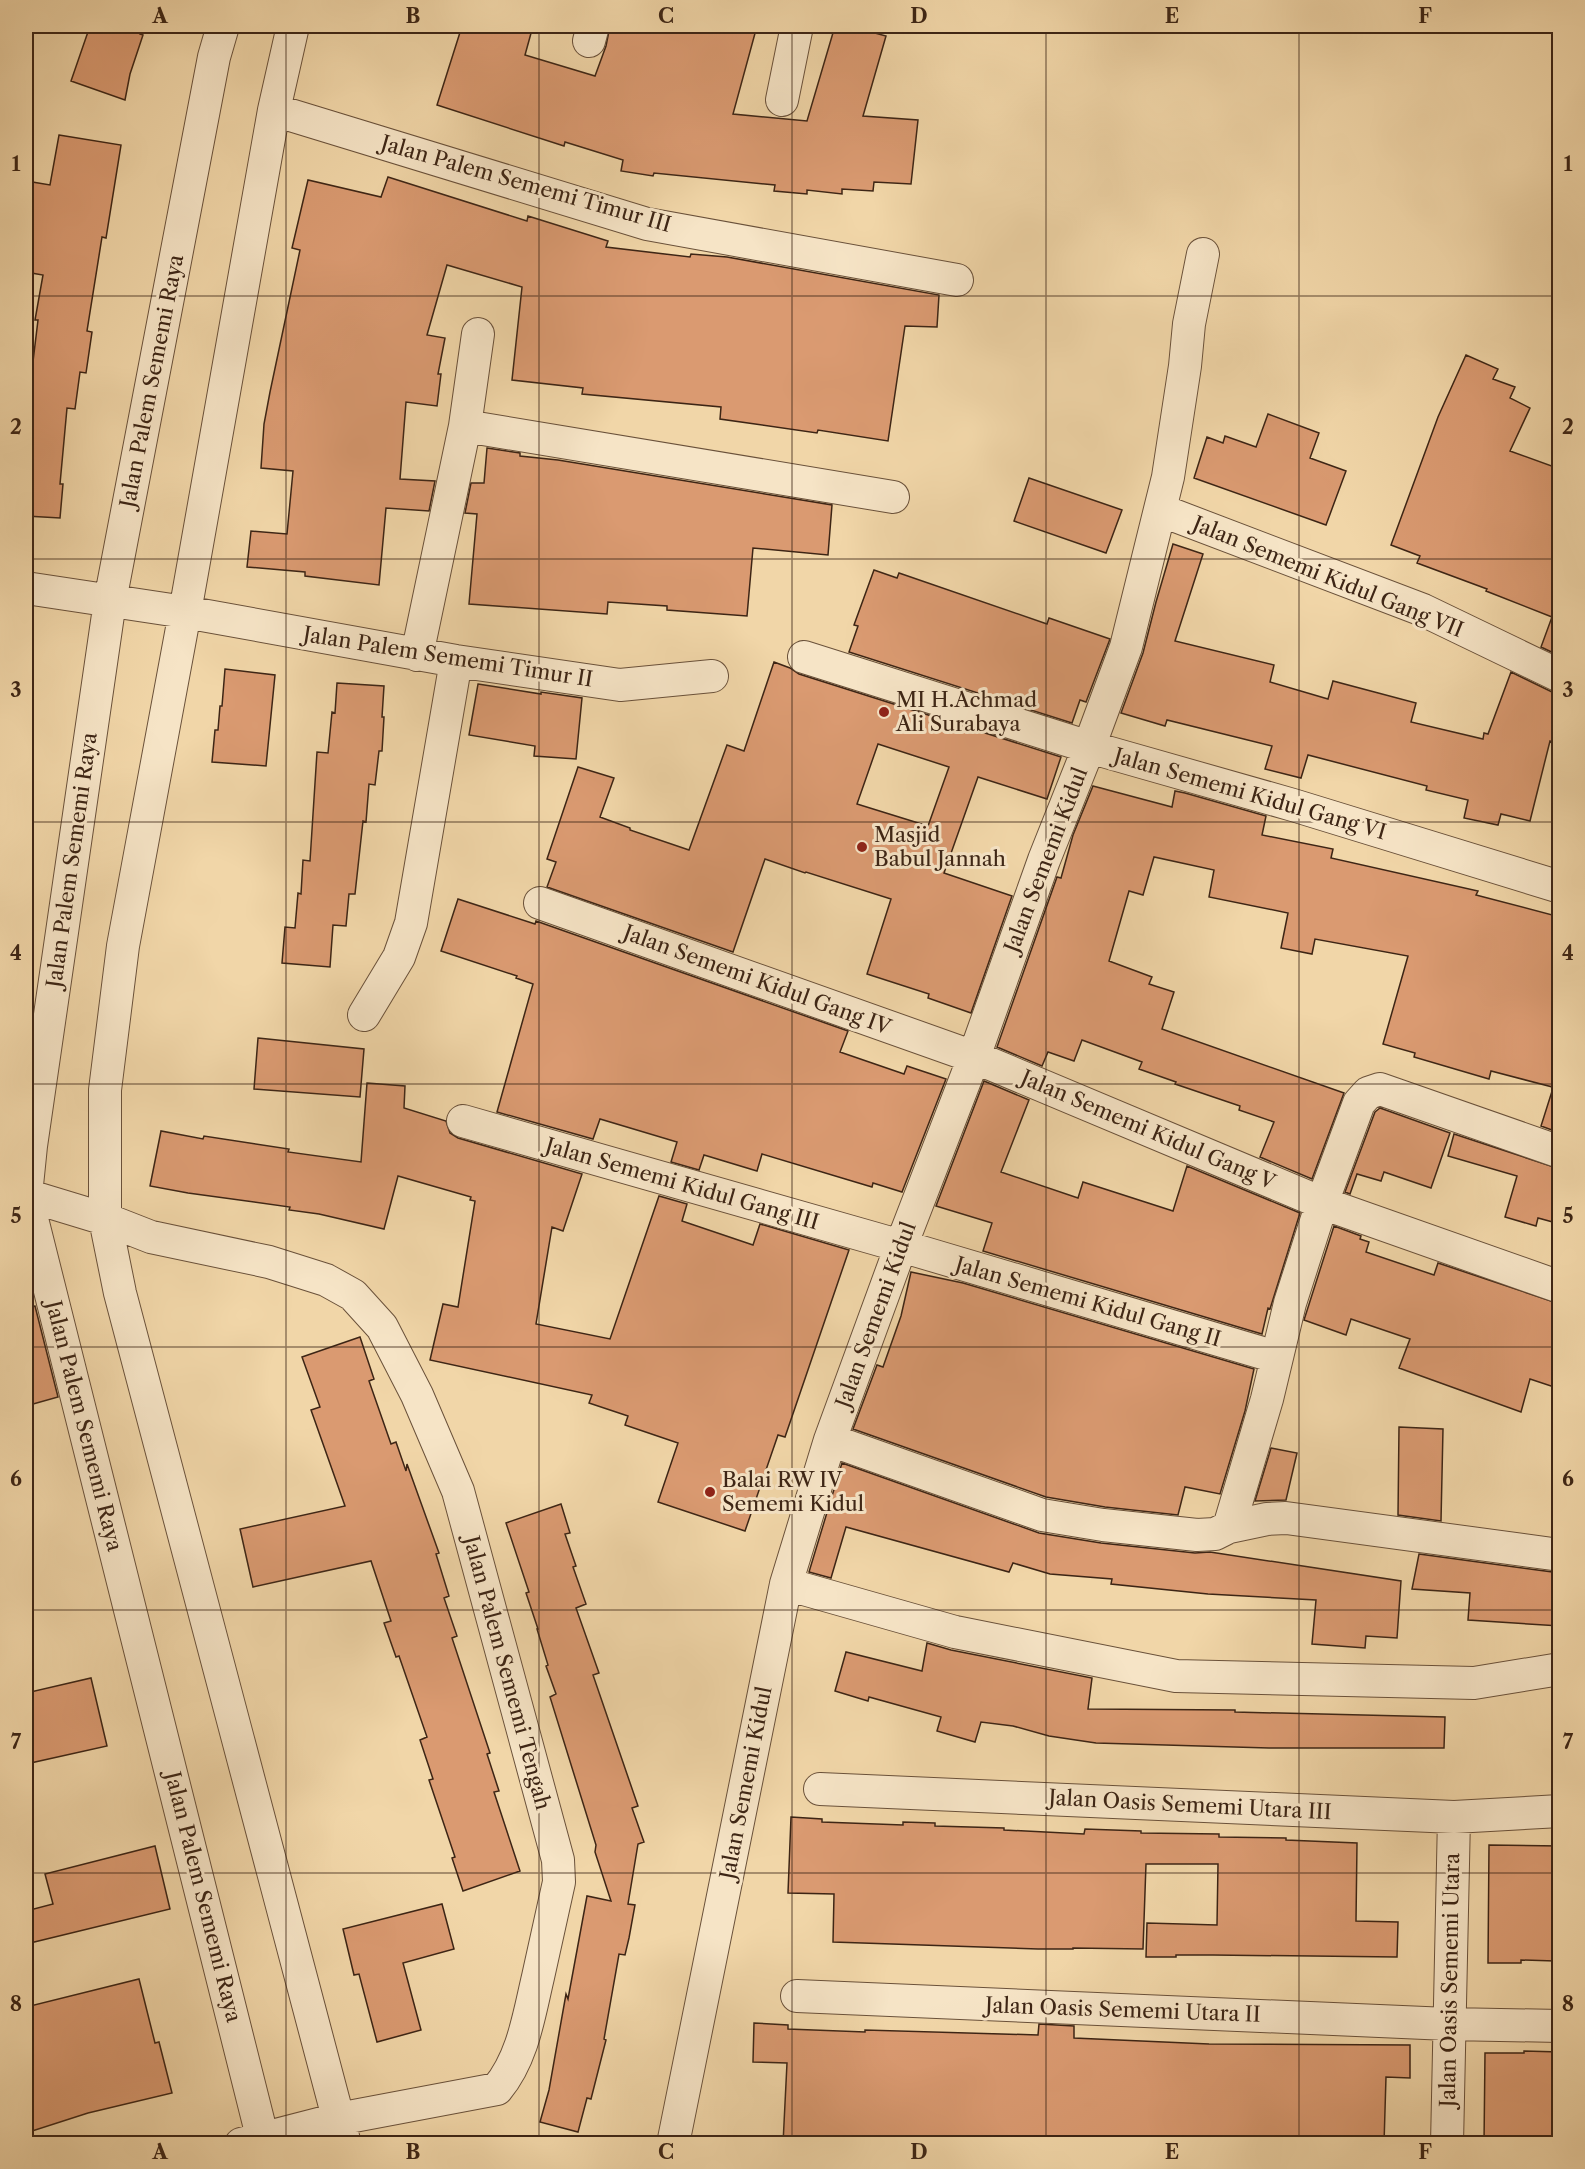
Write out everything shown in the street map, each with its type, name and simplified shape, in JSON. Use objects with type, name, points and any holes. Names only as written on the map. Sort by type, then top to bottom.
[{"type":"street","name":"Jalan Palem Sememi Raya","points":[[223,26],[214,57],[110,601],[31,1146],[26,1195],[256,2142]]},
{"type":"street","points":[[294,26],[274,110],[123,946],[105,1090],[105,1219],[120,1293],[341,2131]]},
{"type":"street","points":[[782,100],[797,26]]},
{"type":"street","name":"Jalan Palem Sememi Timur III","points":[[274,110],[647,224],[957,280]]},
{"type":"street","name":"Jalan Sememi Kidul","points":[[673,2144],[786,1584],[830,1440],[901,1246],[974,1058],[1044,860],[1126,647],[1160,510],[1176,432],[1189,324],[1203,254]]},
{"type":"street","points":[[417,655],[465,426],[478,334]]},
{"type":"street","points":[[465,426],[893,497]]},
{"type":"street","name":"Jalan Sememi Kidul Gang VII","points":[[1160,510],[1423,610],[1560,676]]},
{"type":"street","name":"Jalan Palem Sememi Timur II","points":[[26,588],[185,612],[456,662],[620,685],[712,676]]},
{"type":"street","name":"Jalan Sememi Kidul Gang VI","points":[[804,657],[1089,747],[1293,805],[1560,887]]},
{"type":"street","points":[[364,1015],[399,957],[411,924],[456,662]]},
{"type":"street","name":"Jalan Sememi Kidul Gang IV","points":[[540,903],[974,1058]]},
{"type":"street","name":"Jalan Sememi Kidul Gang V","points":[[974,1058],[1322,1203],[1560,1287]]},
{"type":"street","points":[[1229,1527],[1267,1399],[1290,1303],[1322,1203],[1359,1103],[1368,1093],[1380,1089],[1560,1152]]},
{"type":"street","name":"Jalan Sememi Kidul Gang III","points":[[463,1122],[901,1246]]},
{"type":"street","name":"Jalan Palem Sememi Tengah","points":[[26,1195],[105,1219],[151,1236],[269,1262],[326,1280],[353,1295],[382,1327],[417,1395],[458,1491],[558,1860],[559,1882],[527,2026],[515,2062],[497,2089],[341,2131],[256,2142]]},
{"type":"street","name":"Jalan Sememi Kidul Gang II","points":[[901,1246],[1276,1357]]},
{"type":"street","points":[[830,1440],[1042,1515],[1103,1525],[1197,1535],[1215,1534],[1229,1527],[1267,1519],[1306,1520],[1560,1554]]},
{"type":"street","points":[[786,1584],[955,1632],[1176,1676],[1474,1683],[1560,1669]]},
{"type":"street","name":"Jalan Oasis Sememi Utara III","points":[[820,1789],[1454,1817],[1560,1810]]},
{"type":"street","name":"Jalan Oasis Sememi Utara","points":[[1447,2144],[1454,1817]]},
{"type":"street","name":"Jalan Oasis Sememi Utara II","points":[[797,1996],[1448,2024],[1560,2026]]},
{"type":"building","points":[[90,26],[143,26],[140,34],[143,35],[130,74],[125,100],[71,81]]},
{"type":"building","points":[[462,26],[533,26],[525,55],[595,76],[606,46],[610,26],[757,26],[733,114],[807,121],[835,26],[849,26],[886,36],[863,116],[918,120],[911,184],[874,182],[873,191],[842,189],[842,194],[807,190],[807,194],[774,191],[775,185],[654,173],[653,176],[621,171],[623,160],[565,142],[564,146],[437,105]]},
{"type":"building","points":[[59,135],[121,145],[106,238],[102,237],[87,331],[92,332],[86,373],[80,372],[75,409],[67,408],[60,484],[63,484],[60,518],[26,516],[26,465],[30,403],[28,403],[38,320],[35,320],[43,275],[26,272],[26,181],[50,185]]},
{"type":"building","points":[[388,177],[527,221],[528,216],[608,241],[606,247],[690,257],[691,254],[727,257],[939,295],[937,327],[905,326],[888,441],[818,430],[817,433],[720,419],[721,407],[582,394],[583,388],[512,380],[522,287],[447,265],[427,335],[445,338],[438,374],[441,374],[437,406],[406,402],[400,479],[435,481],[429,511],[386,508],[379,585],[305,576],[305,572],[247,567],[251,531],[287,534],[293,471],[261,468],[264,424],[300,250],[292,248],[308,180],[381,197]]},
{"type":"building","points":[[1466,355],[1498,369],[1493,379],[1515,387],[1510,398],[1530,408],[1510,451],[1560,469],[1560,656],[1541,647],[1552,617],[1486,591],[1487,589],[1417,563],[1420,556],[1391,545],[1438,417]]},
{"type":"building","points":[[1268,414],[1319,433],[1310,458],[1346,471],[1326,525],[1194,478],[1207,437],[1223,443],[1225,436],[1256,447]]},
{"type":"building","points":[[487,448],[520,453],[520,456],[558,460],[832,505],[828,555],[753,548],[747,616],[667,610],[667,606],[608,602],[607,614],[469,604],[477,514],[465,513],[471,483],[484,483]]},
{"type":"building","points":[[1029,478],[1122,510],[1106,553],[1014,521]]},
{"type":"building","points":[[1173,544],[1203,554],[1175,641],[1274,665],[1270,682],[1328,699],[1333,681],[1416,703],[1411,722],[1483,739],[1484,733],[1488,734],[1511,672],[1560,694],[1560,745],[1550,741],[1530,821],[1501,814],[1498,825],[1464,818],[1468,800],[1426,790],[1427,786],[1308,755],[1301,778],[1265,769],[1272,746],[1167,720],[1165,726],[1121,713],[1143,653]]},
{"type":"building","points":[[874,570],[897,578],[899,573],[1047,624],[1049,618],[1110,639],[1086,702],[1080,700],[1072,723],[849,652],[858,626],[854,625]]},
{"type":"building","points":[[774,662],[799,674],[1061,757],[1047,799],[978,777],[944,873],[1012,896],[971,1013],[928,998],[929,994],[867,974],[891,899],[765,859],[733,952],[547,887],[556,862],[547,859],[578,767],[614,778],[600,817],[689,850],[727,745],[744,751]],"holes":[[[878,744],[949,767],[928,826],[857,804]]]},
{"type":"building","points":[[225,669],[275,675],[266,766],[212,762],[215,730],[218,730],[220,706],[222,706]]},
{"type":"building","points":[[337,683],[384,686],[382,751],[379,751],[375,785],[369,784],[366,822],[363,821],[355,894],[349,894],[346,926],[333,925],[330,967],[282,963],[285,927],[295,928],[298,893],[301,894],[303,860],[310,861],[317,752],[328,753],[332,712],[335,713]]},
{"type":"building","points":[[478,684],[582,698],[576,759],[534,756],[535,746],[469,735]]},
{"type":"building","points":[[1093,786],[1172,807],[1175,791],[1185,793],[1266,816],[1262,835],[1333,849],[1331,858],[1478,891],[1476,895],[1560,917],[1560,1089],[1491,1071],[1489,1079],[1414,1057],[1415,1053],[1383,1044],[1408,956],[1315,939],[1312,954],[1281,948],[1288,913],[1209,897],[1214,870],[1154,857],[1143,895],[1129,891],[1109,961],[1152,977],[1149,984],[1174,992],[1162,1029],[1344,1093],[1312,1179],[1260,1157],[1274,1122],[1239,1110],[1240,1106],[1139,1069],[1142,1062],[1082,1040],[1074,1061],[1048,1052],[1042,1066],[997,1047],[1057,877],[1061,878],[1073,835]]},
{"type":"building","points":[[458,899],[535,924],[536,921],[848,1031],[840,1052],[904,1074],[907,1066],[946,1079],[902,1192],[873,1183],[872,1187],[762,1154],[757,1171],[704,1155],[699,1170],[671,1162],[677,1142],[600,1119],[593,1139],[497,1112],[533,984],[516,978],[517,976],[441,951]]},
{"type":"building","points":[[258,1038],[364,1049],[360,1097],[254,1089]]},
{"type":"building","points":[[984,1081],[1029,1100],[1001,1172],[1078,1198],[1083,1182],[1173,1211],[1187,1166],[1300,1213],[1270,1309],[1268,1308],[1262,1334],[983,1251],[992,1223],[936,1206]]},
{"type":"building","points":[[367,1083],[405,1086],[404,1108],[446,1121],[450,1133],[458,1138],[582,1174],[563,1231],[552,1227],[536,1324],[610,1339],[659,1196],[687,1204],[682,1221],[753,1245],[760,1224],[849,1250],[785,1437],[778,1435],[745,1531],[658,1502],[678,1443],[625,1425],[628,1416],[589,1403],[592,1395],[430,1360],[443,1304],[458,1307],[475,1201],[470,1200],[471,1197],[398,1176],[384,1229],[319,1214],[289,1210],[290,1207],[150,1186],[161,1131],[203,1139],[204,1136],[289,1149],[288,1152],[361,1162]]},
{"type":"building","points":[[1553,1088],[1560,1089],[1560,1133],[1541,1126]]},
{"type":"building","points":[[1380,1108],[1450,1133],[1431,1188],[1384,1172],[1381,1181],[1357,1174],[1350,1194],[1345,1192],[1375,1112]]},
{"type":"building","points":[[1454,1134],[1560,1169],[1560,1224],[1538,1218],[1536,1226],[1505,1217],[1517,1176],[1448,1156]]},
{"type":"building","points":[[1334,1226],[1361,1236],[1360,1239],[1369,1242],[1366,1252],[1434,1275],[1438,1263],[1560,1304],[1560,1389],[1530,1379],[1521,1412],[1399,1368],[1410,1339],[1351,1319],[1346,1335],[1304,1320]]},
{"type":"building","points":[[911,1272],[963,1283],[1254,1369],[1245,1411],[1220,1494],[1185,1487],[1178,1515],[1105,1507],[1046,1497],[853,1429],[877,1365],[883,1367],[901,1316]]},
{"type":"building","points":[[35,1306],[58,1397],[26,1406],[26,1307]]},
{"type":"building","points":[[360,1337],[374,1379],[369,1381],[391,1444],[396,1442],[406,1471],[407,1464],[439,1553],[436,1554],[449,1596],[444,1598],[457,1636],[452,1638],[490,1753],[487,1754],[499,1791],[494,1792],[520,1871],[463,1891],[452,1858],[455,1857],[429,1780],[433,1779],[420,1740],[427,1737],[399,1656],[396,1657],[384,1623],[391,1621],[371,1561],[253,1587],[240,1529],[345,1506],[311,1410],[320,1407],[302,1357]]},
{"type":"building","points":[[1399,1427],[1443,1429],[1441,1521],[1398,1515]]},
{"type":"building","points":[[1271,1448],[1297,1453],[1286,1500],[1255,1501]]},
{"type":"building","points":[[842,1463],[1039,1533],[1101,1543],[1195,1553],[1210,1552],[1401,1581],[1397,1638],[1366,1636],[1365,1648],[1312,1644],[1316,1600],[1208,1594],[1111,1584],[1112,1579],[1050,1574],[1013,1563],[1009,1572],[846,1527],[831,1578],[809,1572]]},
{"type":"building","points":[[561,1504],[570,1533],[565,1534],[576,1566],[573,1567],[586,1604],[576,1608],[599,1673],[593,1675],[638,1806],[632,1808],[644,1842],[638,1844],[628,1904],[635,1905],[625,1955],[619,1954],[604,2039],[606,2040],[591,2099],[587,2098],[578,2132],[540,2122],[549,2090],[566,1994],[568,1999],[587,1896],[611,1901],[550,1697],[556,1694],[526,1593],[529,1592],[506,1523]]},
{"type":"building","points":[[1419,1554],[1560,1573],[1560,1626],[1468,1620],[1470,1593],[1412,1589]]},
{"type":"building","points":[[927,1643],[951,1650],[1092,1678],[1088,1709],[1235,1710],[1235,1712],[1445,1717],[1444,1748],[1269,1748],[1096,1743],[1049,1736],[1013,1726],[981,1722],[975,1742],[937,1731],[941,1717],[869,1697],[868,1701],[835,1691],[846,1652],[922,1671]]},
{"type":"building","points":[[91,1678],[107,1746],[26,1764],[26,1693]]},
{"type":"building","points":[[791,1817],[822,1819],[822,1822],[903,1825],[903,1822],[935,1823],[935,1826],[1084,1834],[1085,1829],[1141,1831],[1141,1833],[1219,1834],[1219,1837],[1286,1838],[1286,1840],[1357,1843],[1356,1921],[1398,1922],[1397,1957],[1176,1955],[1176,1957],[1146,1957],[1147,1923],[1217,1925],[1218,1864],[1146,1864],[1143,1949],[1038,1949],[833,1942],[834,1894],[788,1893]]},
{"type":"building","points":[[1489,1845],[1560,1846],[1560,1958],[1555,1958],[1555,1961],[1521,1960],[1521,1963],[1488,1963]]},
{"type":"building","points":[[155,1846],[170,1909],[26,1944],[26,1911],[53,1904],[45,1874]]},
{"type":"building","points":[[442,1904],[454,1949],[403,1963],[421,2030],[377,2042],[359,1974],[354,1975],[343,1929]]},
{"type":"building","points":[[139,1979],[155,2043],[159,2042],[172,2093],[88,2113],[26,2133],[26,2007]]},
{"type":"building","points":[[754,2023],[788,2025],[788,2029],[1038,2035],[1039,2024],[1074,2026],[1074,2038],[1209,2044],[1410,2045],[1410,2078],[1386,2077],[1384,2144],[783,2144],[787,2063],[753,2062]]},
{"type":"building","points":[[1524,2051],[1560,2052],[1560,2144],[1484,2144],[1485,2053],[1524,2053]]},
{"type":"place","name":"MI H.Achmad Ali Surabaya","points":[[884,712]]},
{"type":"place","name":"Masjid Babul Jannah","points":[[862,847]]},
{"type":"place","name":"Balai RW IV Sememi Kidul","points":[[710,1492]]}]
